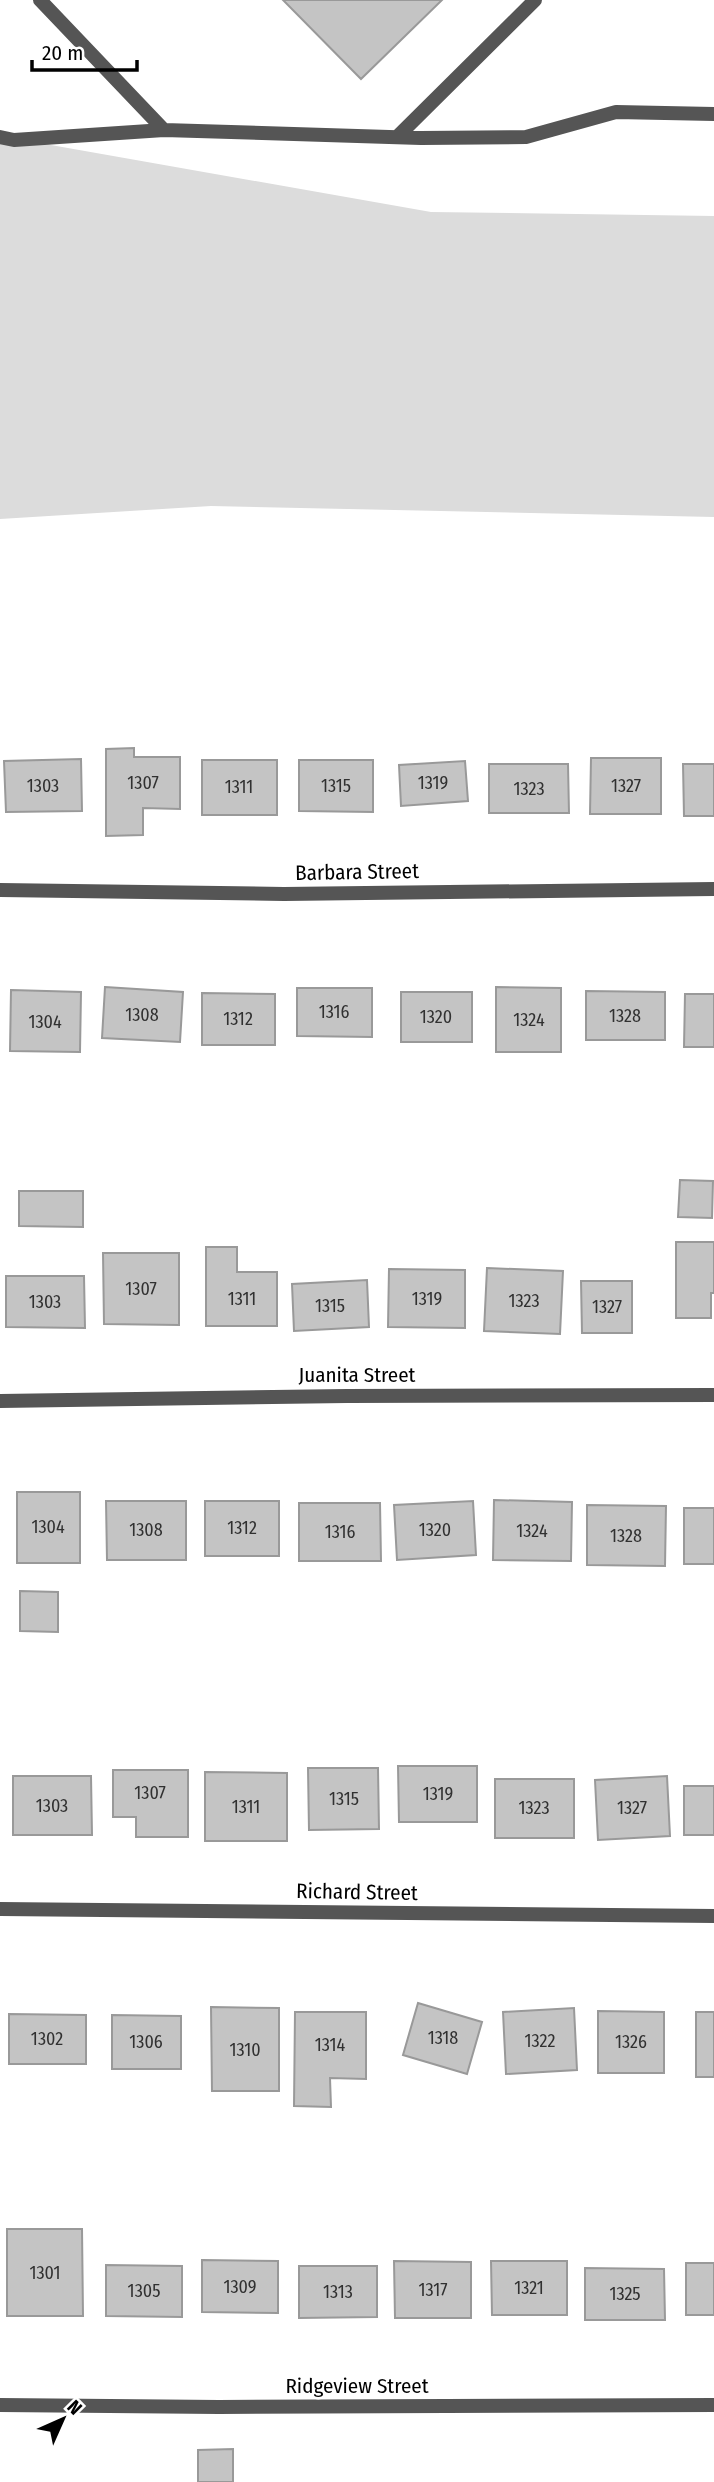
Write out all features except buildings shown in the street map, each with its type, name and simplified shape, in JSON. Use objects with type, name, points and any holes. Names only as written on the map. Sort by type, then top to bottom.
[{"type":"street","points":[[40,0],[164,130]]},
{"type":"street","points":[[397,137],[535,0]]},
{"type":"street","points":[[0,137],[14,140],[164,130],[397,137],[526,137],[616,112],[714,114]]},
{"type":"street","name":"Barbara Street","points":[[0,890],[284,894],[714,889]]},
{"type":"street","name":"Juanita Street","points":[[0,1401],[714,1395]]},
{"type":"street","name":"Richard Street","points":[[0,1909],[714,1916]]},
{"type":"street","name":"Ridgeview Street","points":[[0,2405],[714,2405]]},
{"type":"shaded area","points":[[0,136],[431,212],[714,216],[714,517],[211,506],[0,519]]}]
